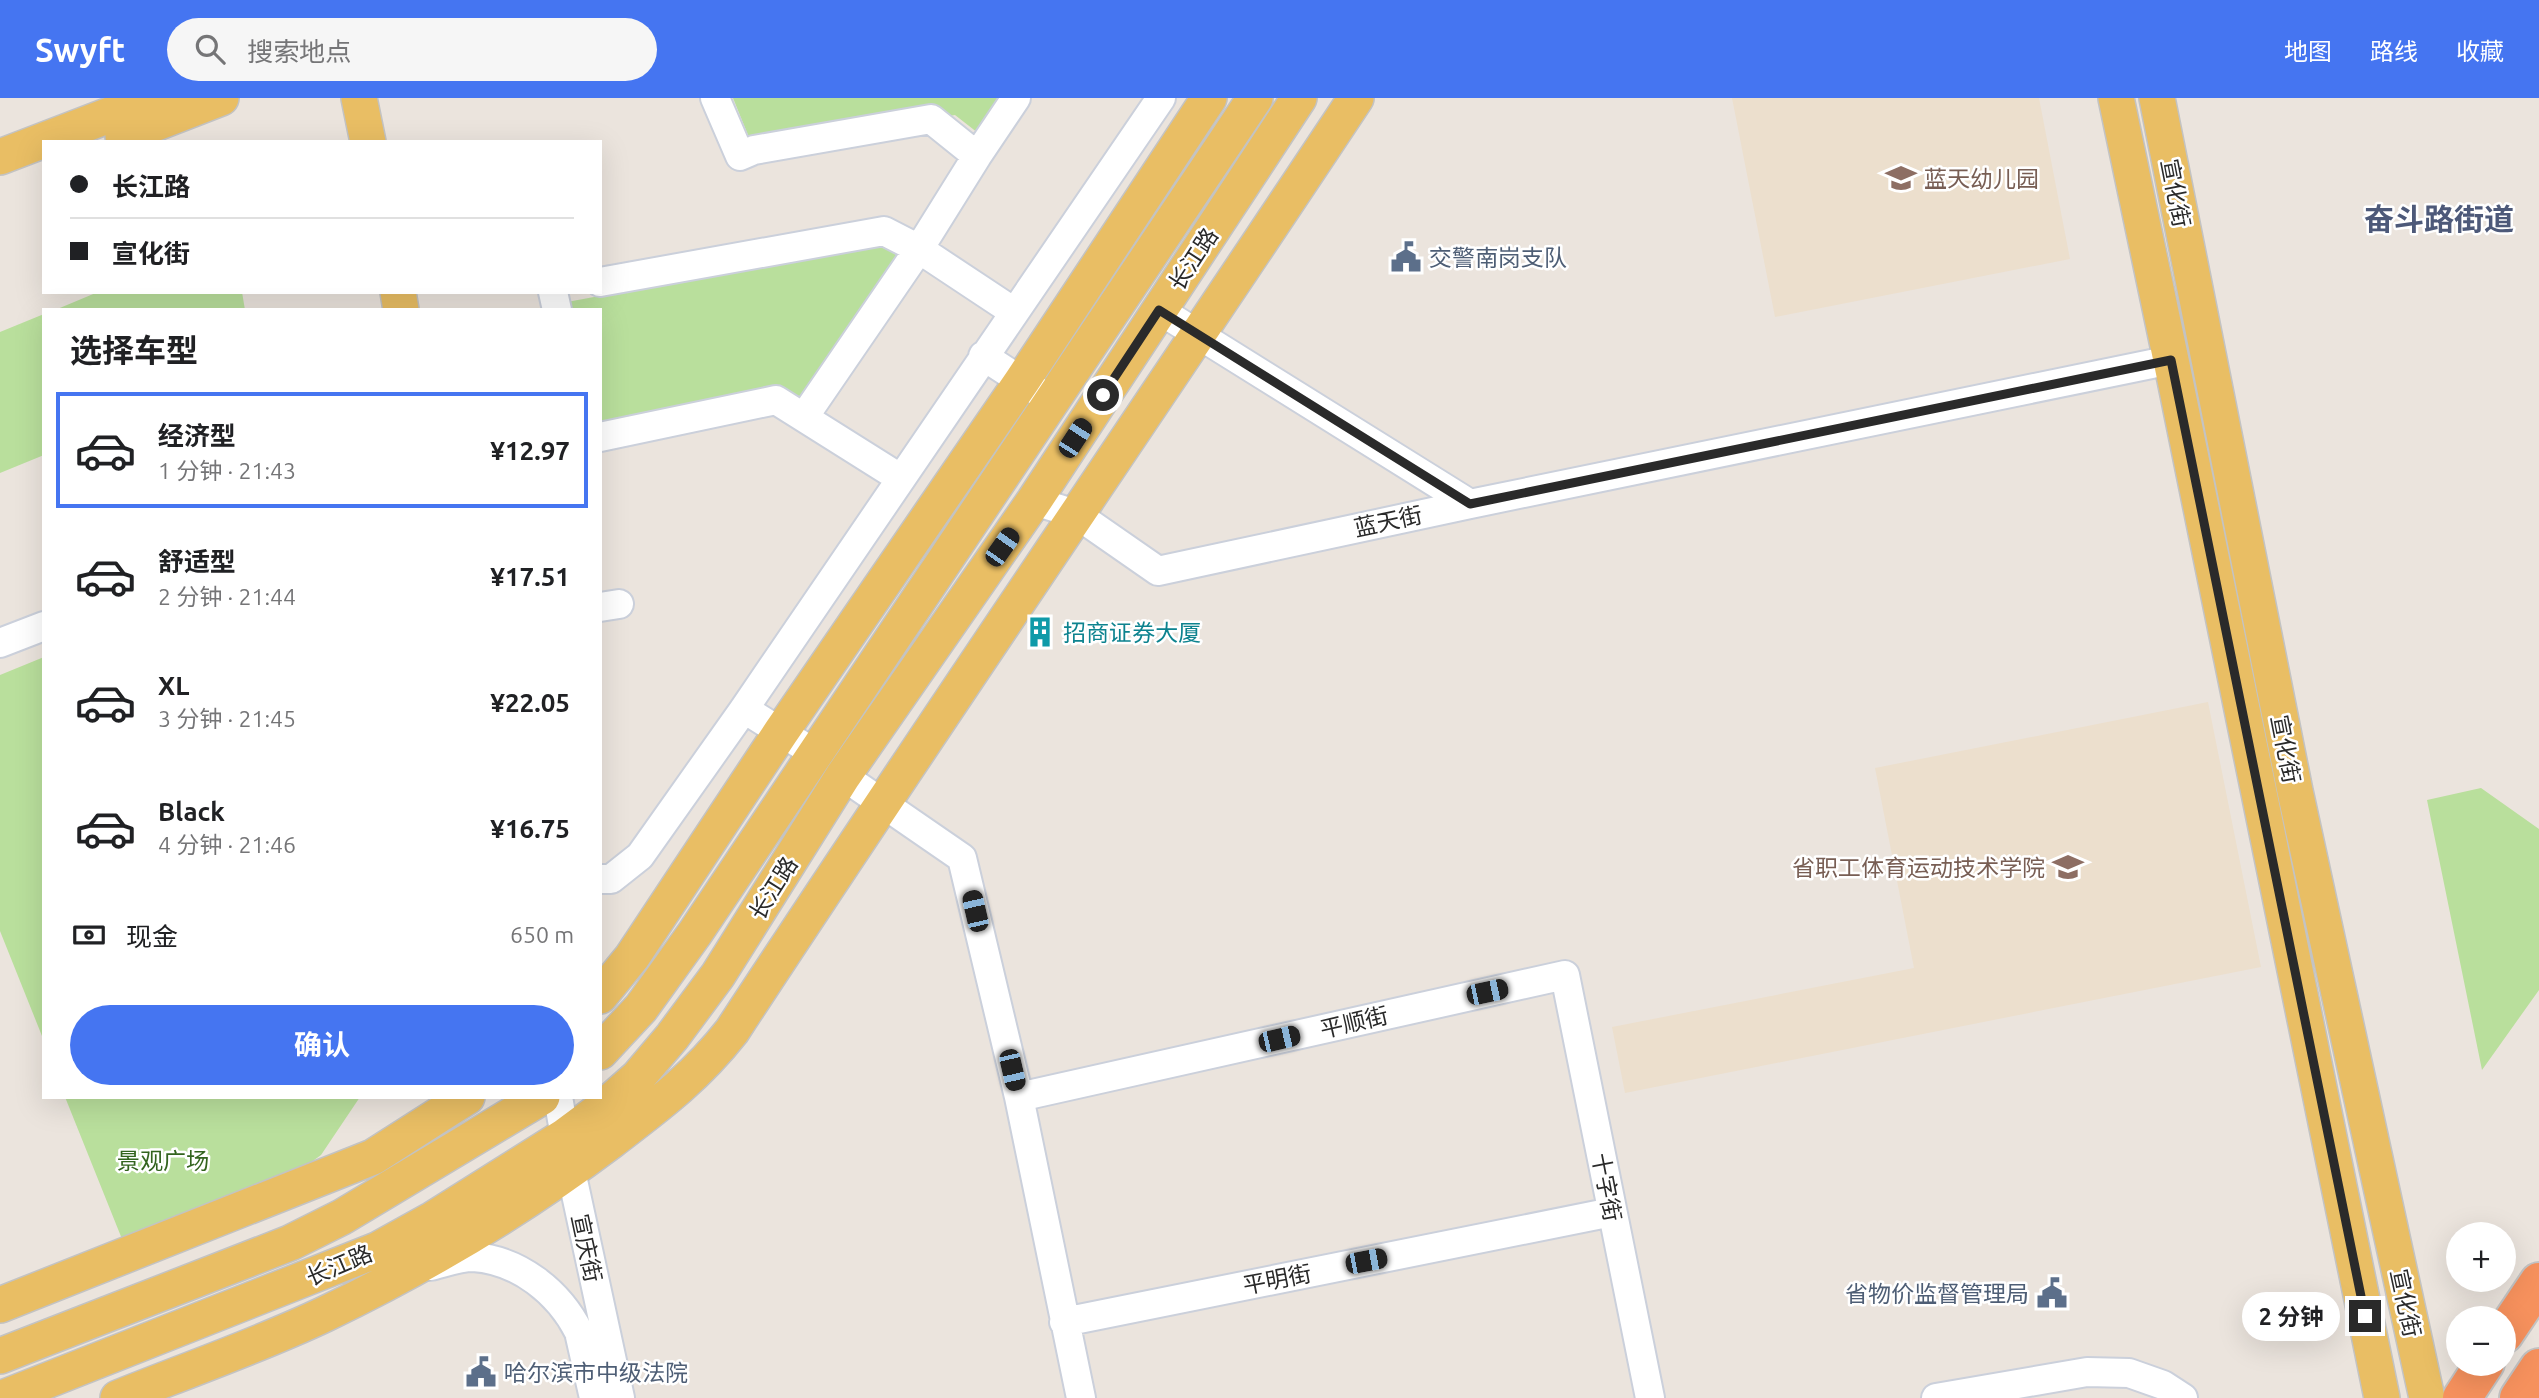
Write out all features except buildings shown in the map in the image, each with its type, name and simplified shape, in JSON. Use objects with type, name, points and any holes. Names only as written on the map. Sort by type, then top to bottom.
[{"type":"highway","points":[[2516,1316],[2539,1282]]},
{"type":"highway","points":[[2462,1398],[2476,1376]]},
{"type":"main road","points":[[44,140],[154,98]]},
{"type":"main road","points":[[111,140],[221,98]]},
{"type":"main road","points":[[359,98],[368,140]]},
{"type":"main road","points":[[602,994],[632,957],[781,732],[1022,381],[1209,98]]},
{"type":"main road","name":"长江路","points":[[602,1050],[663,980],[1255,98]]},
{"type":"main road","name":"长江路","points":[[2,1398],[377,1250],[433,1219],[565,1136],[638,1077],[718,975],[843,776],[1034,501],[1299,98]]},
{"type":"main road","points":[[118,1398],[322,1315],[414,1270],[571,1171],[681,1088],[709,1061],[732,1031],[1356,98]]},
{"type":"main road","name":"宣化街","points":[[2116,98],[2382,1398]]},
{"type":"main road","name":"宣化街","points":[[2157,98],[2295,791],[2427,1398]]},
{"type":"main road","points":[[0,157],[42,141]]},
{"type":"main road","points":[[0,182],[42,167]]},
{"type":"main road","points":[[0,1305],[373,1157],[464,1099]]},
{"type":"main road","name":"长江路","points":[[0,1356],[290,1243],[342,1217],[539,1099]]},
{"type":"street","points":[[715,98],[740,156],[754,150],[931,119],[977,156]]},
{"type":"street","points":[[804,417],[919,249],[1016,98]]},
{"type":"street","points":[[602,879],[611,879],[640,856],[744,709],[1161,98]]},
{"type":"street","points":[[1106,178],[1174,220]]},
{"type":"street","points":[[602,282],[884,231],[919,249],[1014,312]]},
{"type":"street","points":[[1159,310],[1470,504]]},
{"type":"street","points":[[983,356],[1053,401]]},
{"type":"street","name":"蓝天街","points":[[1034,501],[1076,514],[1158,571],[2171,360]]},
{"type":"street","points":[[602,437],[776,400],[900,478]]},
{"type":"street","points":[[0,643],[42,627]]},
{"type":"street","points":[[744,709],[816,754]]},
{"type":"street","points":[[843,776],[962,858],[1019,1097],[1081,1398]]},
{"type":"street","name":"平顺街","points":[[1019,1097],[1565,975]]},
{"type":"street","name":"十字街","points":[[1565,975],[1650,1398]]},
{"type":"street","name":"宣庆街","points":[[558,1099],[571,1171],[620,1398]]},
{"type":"street","name":"平明街","points":[[1064,1322],[1612,1212]]},
{"type":"street","points":[[414,1270],[471,1257],[525,1272],[553,1295],[579,1332],[594,1398]]},
{"type":"street","points":[[1936,1398],[2087,1372],[2129,1373],[2163,1385],[2183,1398]]},
{"type":"shaded area","name":"蓝天幼儿园","points":[[1732,98],[2039,98],[2070,259],[1775,317]]},
{"type":"shaded area","name":"省职工体育运动技术学院","points":[[2208,702],[2261,967],[1625,1093],[1612,1027],[1914,968],[1875,768]]},
{"type":"green space","points":[[733,98],[1013,98],[987,140],[955,115],[754,150]]},
{"type":"green space","points":[[881,244],[905,261],[810,405],[776,386],[602,422],[602,308],[568,308],[567,302]]},
{"type":"green space","points":[[93,294],[242,294],[245,308],[60,308]]},
{"type":"green space","points":[[42,315],[42,456],[0,473],[0,332]]},
{"type":"green space","points":[[42,658],[42,1036],[0,931],[0,675]]},
{"type":"green space","points":[[2481,788],[2539,829],[2539,990],[2482,1070],[2427,800]]},
{"type":"green space","name":"景观广场","points":[[66,1099],[359,1099],[321,1155],[291,1177],[124,1244]]},
{"type":"place","name":"蓝天幼儿园","points":[[1901,178]]},
{"type":"place","name":"交警南岗支队","points":[[1406,257]]},
{"type":"place","name":"招商证券大厦","points":[[1040,632]]},
{"type":"place","name":"省职工体育运动技术学院","points":[[2068,867]]},
{"type":"place","name":"省物价监督管理局","points":[[2052,1293]]},
{"type":"place","name":"哈尔滨市中级法院","points":[[481,1372]]},
{"type":"district","name":"奋斗路街道","points":[[2439,219]]},
{"type":"route","points":[[1103,395],[1159,310],[1470,504],[2171,360],[2365,1316]]}]
